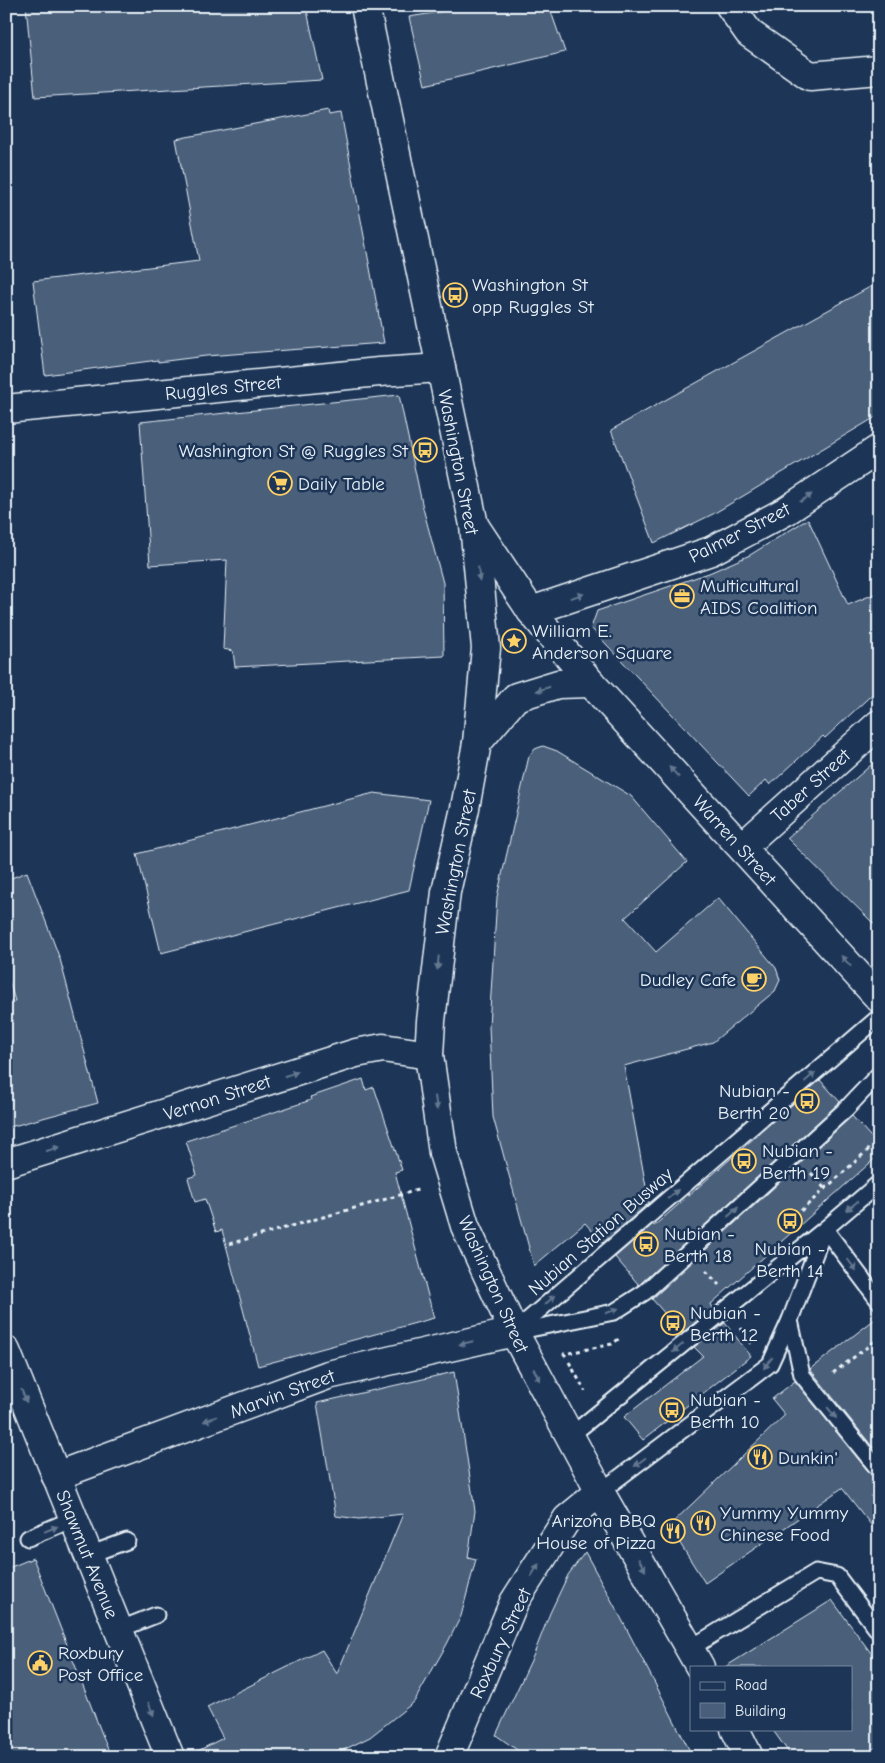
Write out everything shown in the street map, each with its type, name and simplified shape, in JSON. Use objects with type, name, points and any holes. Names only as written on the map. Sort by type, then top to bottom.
[{"type":"main road","name":"Washington Street","points":[[365,6],[474,526],[486,648],[477,743],[446,892],[431,1021],[429,1055],[443,1153],[465,1226],[514,1332],[600,1492],[695,1658]]},
{"type":"main road","points":[[730,6],[749,33],[810,76],[879,70]]},
{"type":"main road","name":"Ruggles Street","points":[[6,409],[370,372],[441,368]]},
{"type":"main road","name":"Palmer Street","points":[[531,611],[711,551],[786,511],[879,449]]},
{"type":"main road","name":"Warren Street","points":[[474,526],[531,611],[591,683],[879,998]]},
{"type":"main road","points":[[477,743],[516,698],[558,684],[591,683]]},
{"type":"main road","name":"Taber Street","points":[[742,847],[879,724]]},
{"type":"main road","name":"Vernon Street","points":[[6,1163],[356,1053],[382,1048],[429,1055]]},
{"type":"main road","name":"Marvin Street","points":[[56,1476],[328,1375],[514,1332]]},
{"type":"main road","name":"Shawmut Avenue","points":[[6,1351],[170,1757]]},
{"type":"main road","name":"Roxbury Street","points":[[449,1757],[514,1602],[566,1519],[600,1492]]},
{"type":"main road","points":[[736,1730],[750,1757]]},
{"type":"lane","name":"Nubian Station Busway","points":[[514,1332],[879,1017]]},
{"type":"lane","name":"Nubian Station Busway","points":[[514,1332],[614,1312],[645,1292],[846,1109],[879,1074]]},
{"type":"lane","points":[[570,1436],[879,1183]]},
{"type":"lane","points":[[825,1229],[879,1301]]},
{"type":"lane","points":[[600,1492],[770,1364],[790,1320],[825,1229]]},
{"type":"lane","points":[[790,1320],[802,1375],[879,1470]]},
{"type":"lane","points":[[28,1538],[73,1519]]},
{"type":"lane","points":[[88,1555],[127,1541]]},
{"type":"lane","points":[[695,1658],[816,1572],[837,1576],[879,1632]]},
{"type":"lane","points":[[118,1630],[156,1615]]},
{"type":"path","points":[[809,1171],[825,1189]]},
{"type":"path","points":[[229,1244],[452,1180]]},
{"type":"path","points":[[702,1267],[719,1286]]},
{"type":"path","points":[[741,1328],[753,1347]]},
{"type":"path","points":[[833,1372],[874,1342],[879,1348]]},
{"type":"path","points":[[564,1354],[587,1395]]},
{"type":"building","points":[[26,6],[306,6],[322,80],[35,97]]},
{"type":"building","points":[[476,6],[549,6],[565,52],[425,85],[409,17]]},
{"type":"building","points":[[328,110],[329,115],[341,113],[384,343],[206,356],[158,362],[158,360],[45,375],[33,281],[199,261],[176,139]]},
{"type":"building","points":[[879,282],[879,415],[713,514],[654,543],[611,430]]},
{"type":"building","points":[[399,395],[423,508],[443,583],[444,656],[235,667],[233,651],[223,649],[227,560],[150,565],[140,422]]},
{"type":"building","points":[[808,519],[848,605],[879,592],[879,688],[770,785],[766,780],[749,796],[591,628],[597,611],[709,573],[750,555]]},
{"type":"building","points":[[543,746],[557,751],[631,796],[687,862],[625,918],[656,952],[718,898],[776,968],[780,980],[775,991],[713,1042],[624,1066],[649,1203],[603,1243],[585,1223],[534,1266],[493,1117],[489,1026],[497,897],[529,756],[535,749]]},
{"type":"building","points":[[879,758],[879,929],[787,838]]},
{"type":"building","points":[[374,793],[429,800],[409,890],[161,953],[137,854]]},
{"type":"building","points":[[27,872],[60,959],[98,1103],[6,1128],[6,1003],[15,1001],[6,971],[6,880]]},
{"type":"building","points":[[363,1079],[366,1090],[374,1087],[402,1170],[395,1172],[434,1318],[258,1366],[222,1230],[216,1232],[205,1199],[195,1202],[188,1178],[197,1175],[186,1141],[311,1100],[310,1097]]},
{"type":"building","points":[[820,1080],[840,1102],[639,1285],[615,1257],[653,1224],[654,1226]]},
{"type":"building","points":[[852,1116],[879,1146],[879,1155],[711,1304],[713,1308],[682,1333],[652,1299]]},
{"type":"building","points":[[879,1316],[879,1455],[810,1369]]},
{"type":"building","points":[[725,1323],[751,1356],[643,1440],[624,1417],[703,1356],[694,1347]]},
{"type":"building","points":[[454,1372],[475,1511],[468,1557],[476,1559],[461,1616],[414,1702],[370,1737],[329,1757],[186,1757],[223,1738],[207,1707],[322,1650],[337,1674],[403,1514],[359,1519],[336,1516],[317,1403]]},
{"type":"building","points":[[795,1381],[872,1476],[879,1479],[879,1535],[842,1488],[705,1583],[669,1526],[785,1415],[772,1399]]},
{"type":"building","points":[[585,1552],[693,1757],[527,1757],[496,1735],[568,1575]]},
{"type":"building","name":"Roxbury Post Office","points":[[33,1558],[111,1757],[6,1757],[6,1569]]},
{"type":"building","points":[[832,1600],[879,1664],[879,1745],[861,1757],[792,1757],[773,1730],[852,1730],[852,1666],[727,1666]]},
{"type":"place","name":"Washington St opp Ruggles St","points":[[455,295]]},
{"type":"place","name":"Washington St @ Ruggles St","points":[[425,450]]},
{"type":"place","name":"Daily Table","points":[[280,483]]},
{"type":"place","name":"Multicultural AIDS Coalition","points":[[682,596]]},
{"type":"place","name":"William E. Anderson Square","points":[[514,641]]},
{"type":"place","name":"Dudley Cafe","points":[[754,979]]},
{"type":"place","name":"Nubian - Berth 20","points":[[807,1101]]},
{"type":"place","name":"Nubian - Berth 19","points":[[744,1161]]},
{"type":"place","name":"Nubian - Berth 14","points":[[790,1221]]},
{"type":"place","name":"Nubian - Berth 18","points":[[646,1244]]},
{"type":"place","name":"Nubian - Berth 12","points":[[673,1323]]},
{"type":"place","name":"Nubian - Berth 10","points":[[672,1410]]},
{"type":"place","name":"Dunkin'","points":[[760,1457]]},
{"type":"place","name":"Yummy Yummy Chinese Food","points":[[703,1523]]},
{"type":"place","name":"Arizona BBQ House of Pizza","points":[[673,1531]]},
{"type":"place","name":"Roxbury Post Office","points":[[40,1663]]}]
